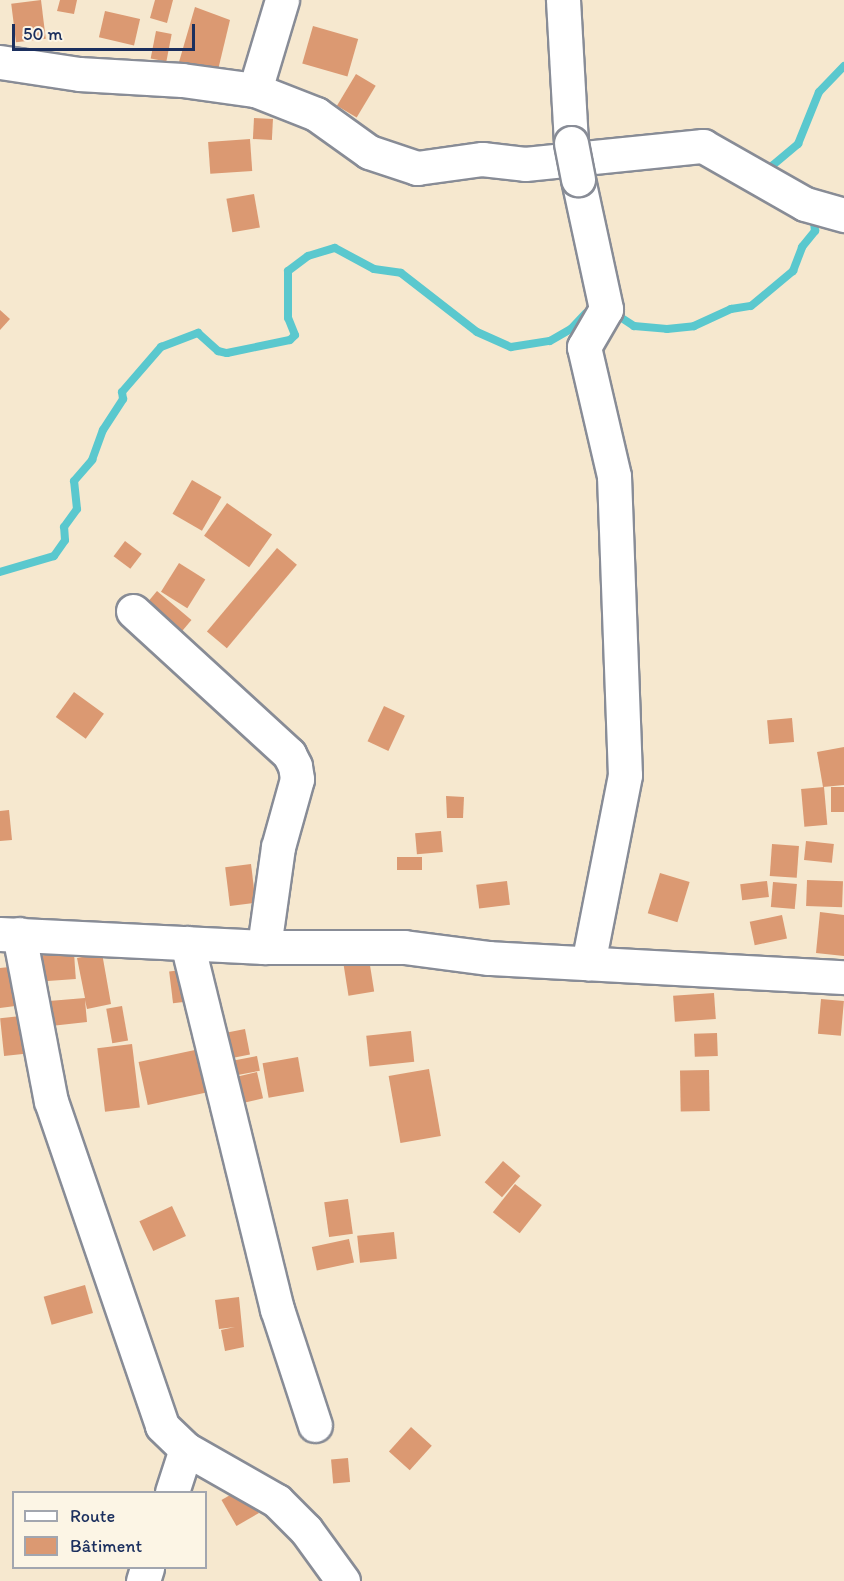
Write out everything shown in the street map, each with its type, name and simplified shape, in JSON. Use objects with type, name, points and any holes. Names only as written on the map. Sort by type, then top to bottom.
[{"type":"street","points":[[255,90],[282,0]]},
{"type":"street","points":[[563,0],[571,143],[606,309],[584,346],[614,476],[625,775],[588,963]]},
{"type":"street","points":[[0,62],[79,74],[182,80],[255,90],[316,114],[369,152],[417,168],[482,159],[525,164],[703,146],[805,204],[844,215]]},
{"type":"street","points":[[133,611],[289,754],[295,766],[297,779],[278,847],[264,947]]},
{"type":"street","points":[[343,1581],[306,1530],[277,1501],[186,1449],[162,1426],[51,1101],[10,934],[264,947],[404,947],[489,958],[844,977]]},
{"type":"street","points":[[187,943],[277,1309],[315,1425]]},
{"type":"street","points":[[172,1491],[186,1449]]},
{"type":"building","points":[[41,0],[46,39],[16,42],[11,4]]},
{"type":"building","points":[[60,0],[77,0],[74,14],[57,11]]},
{"type":"building","points":[[155,0],[173,0],[167,23],[150,18]]},
{"type":"building","points":[[195,7],[230,20],[218,70],[179,62]]},
{"type":"building","points":[[105,11],[140,19],[134,45],[99,37]]},
{"type":"building","points":[[313,26],[358,39],[347,76],[302,63]]},
{"type":"building","points":[[156,31],[172,34],[166,62],[151,58]]},
{"type":"building","points":[[356,74],[376,86],[357,118],[337,106]]},
{"type":"building","points":[[254,118],[273,119],[272,140],[253,139]]},
{"type":"building","points":[[250,139],[252,171],[210,174],[208,142]]},
{"type":"building","points":[[254,194],[260,227],[232,232],[226,199]]},
{"type":"building","points":[[0,310],[10,319],[0,330]]},
{"type":"building","points":[[192,480],[221,497],[202,531],[173,514]]},
{"type":"building","points":[[227,503],[272,535],[249,567],[204,536]]},
{"type":"building","points":[[125,541],[142,554],[130,569],[114,556]]},
{"type":"building","points":[[277,548],[297,565],[227,648],[207,631]]},
{"type":"building","points":[[179,563],[205,579],[187,608],[161,592]]},
{"type":"building","points":[[157,591],[191,620],[176,638],[142,609]]},
{"type":"building","points":[[74,692],[104,714],[86,739],[56,717]]},
{"type":"building","points":[[384,706],[405,716],[388,751],[368,741]]},
{"type":"building","points":[[792,718],[794,742],[769,744],[767,720]]},
{"type":"building","points":[[844,747],[844,785],[823,787],[817,752]]},
{"type":"building","points":[[824,787],[827,825],[804,827],[801,789]]},
{"type":"building","points":[[831,787],[844,787],[844,812],[831,812]]},
{"type":"building","points":[[446,796],[464,797],[463,818],[447,818]]},
{"type":"building","points":[[9,810],[12,840],[0,841],[0,811]]},
{"type":"building","points":[[441,831],[443,852],[417,854],[415,833]]},
{"type":"building","points":[[806,841],[834,844],[832,863],[804,860]]},
{"type":"building","points":[[772,844],[799,846],[797,878],[770,876]]},
{"type":"building","points":[[397,857],[422,857],[422,870],[397,870]]},
{"type":"building","points":[[251,864],[256,903],[230,906],[225,867]]},
{"type":"building","points":[[660,873],[690,882],[677,922],[648,913]]},
{"type":"building","points":[[807,880],[843,881],[842,907],[806,906]]},
{"type":"building","points":[[507,881],[510,905],[479,909],[476,885]]},
{"type":"building","points":[[767,881],[769,897],[742,900],[740,884]]},
{"type":"building","points":[[773,882],[797,884],[795,909],[771,907]]},
{"type":"building","points":[[820,912],[844,915],[844,956],[816,953]]},
{"type":"building","points":[[782,915],[787,938],[755,945],[750,922]]},
{"type":"building","points":[[74,953],[76,979],[41,981],[39,955]]},
{"type":"building","points":[[102,953],[111,1004],[87,1009],[85,1000],[87,1022],[51,1026],[49,1001],[85,998],[77,958]]},
{"type":"building","points":[[369,959],[374,992],[348,996],[343,963]]},
{"type":"building","points":[[19,966],[23,1005],[0,1008],[0,968]]},
{"type":"building","points":[[190,969],[194,1001],[173,1003],[169,972]]},
{"type":"building","points":[[714,993],[716,1019],[675,1022],[673,996]]},
{"type":"building","points":[[821,999],[844,1001],[841,1036],[818,1034]]},
{"type":"building","points":[[122,1006],[128,1040],[112,1043],[106,1009]]},
{"type":"building","points":[[21,1016],[25,1054],[4,1056],[0,1018]]},
{"type":"building","points":[[245,1029],[250,1055],[228,1059],[223,1033]]},
{"type":"building","points":[[411,1031],[414,1062],[369,1067],[366,1036]]},
{"type":"building","points":[[717,1033],[718,1056],[695,1057],[694,1034]]},
{"type":"building","points":[[132,1044],[140,1108],[105,1112],[97,1048]]},
{"type":"building","points":[[209,1047],[218,1090],[148,1105],[139,1062]]},
{"type":"building","points":[[257,1056],[260,1071],[231,1076],[229,1062]]},
{"type":"building","points":[[298,1057],[304,1091],[269,1098],[263,1063]]},
{"type":"building","points":[[429,1069],[441,1136],[400,1143],[389,1076]]},
{"type":"building","points":[[709,1070],[710,1111],[681,1111],[680,1071]]},
{"type":"building","points":[[257,1072],[263,1098],[241,1103],[235,1077]]},
{"type":"building","points":[[503,1161],[520,1176],[502,1197],[485,1182]]},
{"type":"building","points":[[515,1184],[542,1205],[520,1233],[493,1212]]},
{"type":"building","points":[[348,1199],[353,1234],[329,1237],[324,1202]]},
{"type":"building","points":[[172,1206],[186,1236],[153,1251],[139,1221]]},
{"type":"building","points":[[394,1232],[397,1259],[360,1263],[357,1236]]},
{"type":"building","points":[[349,1239],[354,1262],[317,1270],[312,1247]]},
{"type":"building","points":[[85,1285],[93,1313],[52,1325],[44,1297]]},
{"type":"building","points":[[239,1297],[244,1347],[225,1351],[221,1330],[235,1327],[219,1329],[215,1300]]},
{"type":"building","points":[[411,1427],[432,1446],[410,1470],[389,1452]]},
{"type":"building","points":[[348,1458],[350,1482],[333,1483],[331,1459]]},
{"type":"building","points":[[244,1487],[259,1513],[236,1526],[221,1500]]},
{"type":"waterway","points":[[770,175],[773,165],[798,144],[819,92],[844,66]]},
{"type":"waterway","points":[[614,313],[634,326],[667,329],[694,326],[731,309],[751,306],[793,271],[802,247],[815,231],[813,215]]},
{"type":"waterway","points":[[0,572],[54,556],[65,540],[64,527],[77,509],[74,481],[92,460],[103,430],[123,399],[122,392],[161,347],[198,333],[218,351],[227,353],[290,340],[295,335],[288,318],[288,271],[308,256],[335,248],[374,269],[401,273],[477,332],[511,347],[550,341],[571,329],[586,313]]}]
